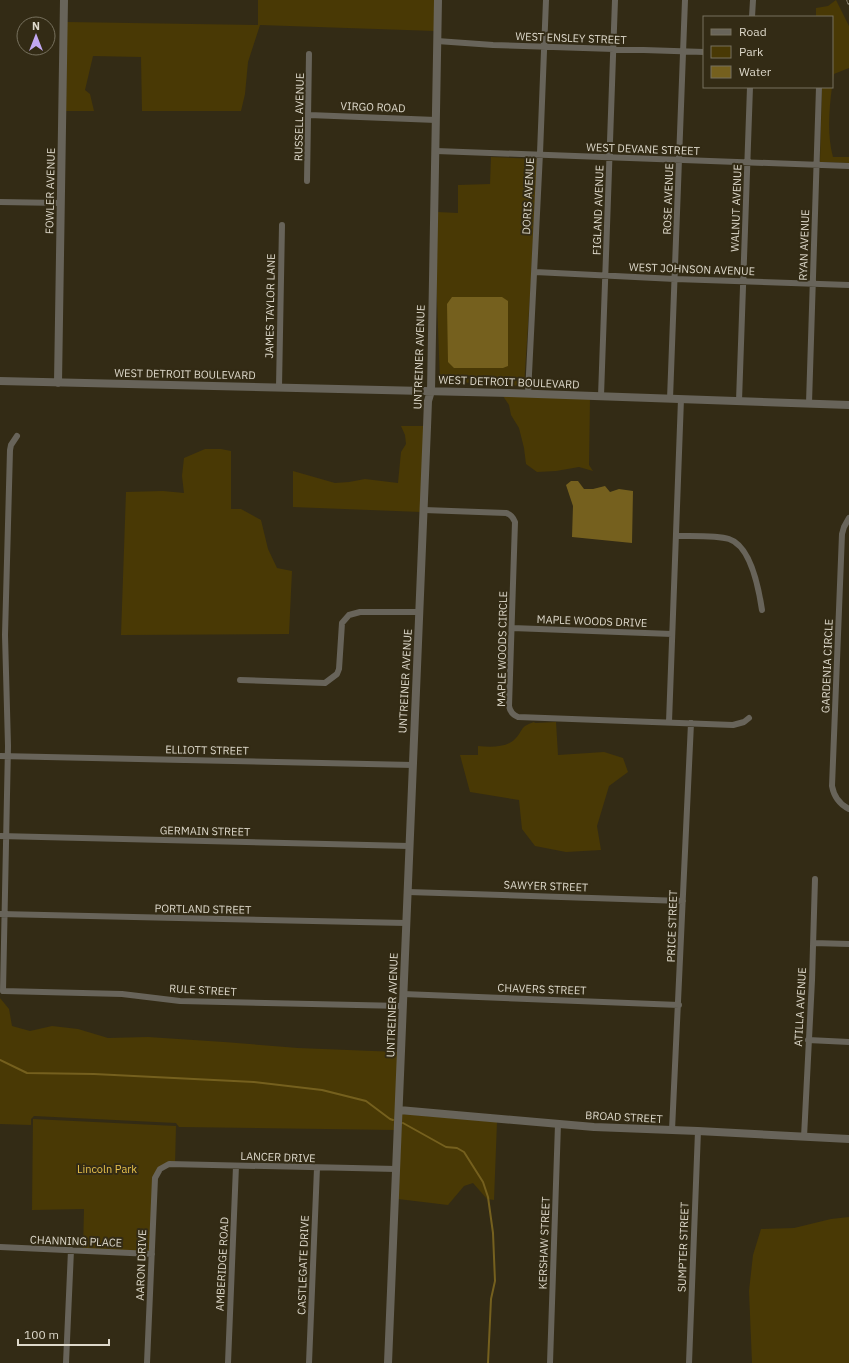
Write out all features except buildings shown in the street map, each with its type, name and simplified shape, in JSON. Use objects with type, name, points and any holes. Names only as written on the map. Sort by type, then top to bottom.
[{"type":"street","name":"FOWLER AVENUE","points":[[58,383],[64,0]]},
{"type":"street","name":"UNTREINER AVENUE","points":[[388,1363],[428,401],[431,391],[438,0]]},
{"type":"street","name":"DORIS AVENUE","points":[[528,394],[535,272],[546,0]]},
{"type":"street","name":"FIGLAND AVENUE","points":[[601,396],[615,0]]},
{"type":"street","name":"ROSE AVENUE","points":[[670,399],[685,0]]},
{"type":"street","points":[[752,16],[753,0]]},
{"type":"street","name":"WEST ENSLEY STREET","points":[[437,41],[614,50],[703,52]]},
{"type":"street","name":"RUSSELL AVENUE","points":[[308,180],[309,54]]},
{"type":"street","name":"WALNUT AVENUE","points":[[739,401],[750,88]]},
{"type":"street","name":"RYAN AVENUE","points":[[809,404],[819,88]]},
{"type":"street","name":"VIRGO ROAD","points":[[309,115],[436,120]]},
{"type":"street","name":"WEST DEVANE STREET","points":[[436,151],[849,166]]},
{"type":"street","points":[[0,202],[61,203]]},
{"type":"street","name":"JAMES TAYLOR LANE","points":[[279,387],[282,225]]},
{"type":"street","name":"WEST JOHNSON AVENUE","points":[[535,272],[744,282],[849,285]]},
{"type":"street","name":"WEST DETROIT BOULEVARD","points":[[0,381],[431,391],[849,405]]},
{"type":"street","points":[[669,722],[681,399]]},
{"type":"street","points":[[2,914],[3,836],[8,756],[5,627],[9,473],[11,445],[17,436]]},
{"type":"street","name":"MAPLE WOODS CIRCLE","points":[[424,510],[506,513],[514,518],[509,706],[511,713],[514,715],[518,717],[733,725],[744,722],[749,718]]},
{"type":"street","name":"GARDENIA CIRCLE","points":[[849,518],[842,534],[832,786],[836,798],[845,807],[849,808]]},
{"type":"street","points":[[676,536],[724,538],[736,542],[746,554],[750,563],[761,601],[762,610]]},
{"type":"street","points":[[240,680],[325,683],[337,674],[339,669],[342,623],[349,615],[360,612],[420,612]]},
{"type":"street","name":"MAPLE WOODS DRIVE","points":[[512,628],[672,634]]},
{"type":"street","name":"PRICE STREET","points":[[672,1130],[691,723]]},
{"type":"street","name":"ELLIOTT STREET","points":[[0,756],[413,765]]},
{"type":"street","name":"GERMAIN STREET","points":[[3,836],[409,846]]},
{"type":"street","name":"ATILLA AVENUE","points":[[804,1137],[815,879]]},
{"type":"street","name":"SAWYER STREET","points":[[408,892],[683,901]]},
{"type":"street","name":"PORTLAND STREET","points":[[2,914],[406,923]]},
{"type":"street","name":"RULE STREET","points":[[2,914],[3,991],[122,994],[180,1001],[403,1006]]},
{"type":"street","points":[[813,943],[849,944]]},
{"type":"street","name":"CHAVERS STREET","points":[[403,994],[679,1005]]},
{"type":"street","points":[[808,1040],[849,1042]]},
{"type":"street","name":"BROAD STREET","points":[[399,1110],[594,1127],[849,1139]]},
{"type":"street","name":"KERSHAW STREET","points":[[550,1363],[558,1124]]},
{"type":"street","name":"SUMPTER STREET","points":[[689,1363],[698,1131]]},
{"type":"street","name":"LANCER DRIVE","points":[[160,1169],[169,1164],[396,1169]]},
{"type":"street","name":"AMBERIDGE ROAD","points":[[228,1363],[236,1166]]},
{"type":"street","name":"CASTLEGATE DRIVE","points":[[309,1363],[317,1168]]},
{"type":"street","name":"AARON DRIVE","points":[[147,1363],[155,1178],[160,1169]]},
{"type":"street","name":"CHANNING PLACE","points":[[0,1247],[152,1254]]},
{"type":"street","points":[[66,1363],[71,1250]]},
{"type":"green space","points":[[258,0],[435,0],[435,31],[260,25],[248,62],[245,94],[241,111],[142,111],[141,57],[93,56],[85,90],[90,94],[94,111],[66,111],[67,22],[258,25]]},
{"type":"green space","points":[[836,0],[849,26],[849,68],[834,74],[833,80],[833,16],[816,16],[816,8],[828,6]]},
{"type":"green space","points":[[822,88],[832,88],[829,122],[831,149],[833,157],[849,157],[849,163],[820,162]]},
{"type":"green space","points":[[491,157],[537,159],[524,386],[440,381],[436,274],[437,212],[458,213],[458,185],[490,184]]},
{"type":"green space","points":[[503,396],[590,399],[589,465],[593,471],[579,467],[556,471],[537,472],[526,464],[519,428],[511,415],[509,405]]},
{"type":"green space","points":[[401,426],[424,426],[421,512],[293,507],[293,471],[335,483],[365,479],[398,483],[401,452],[406,444],[405,435]]},
{"type":"green space","points":[[205,449],[221,449],[231,451],[231,509],[241,509],[261,520],[268,549],[277,568],[292,571],[289,634],[121,635],[126,492],[163,491],[184,493],[182,476],[184,458]]},
{"type":"green space","points":[[534,722],[556,722],[558,755],[604,752],[623,758],[628,772],[609,786],[597,826],[601,850],[566,852],[535,846],[522,829],[519,800],[470,792],[460,755],[478,755],[478,746],[493,747],[507,744],[518,736],[524,727]]},
{"type":"green space","points":[[0,998],[9,1009],[12,1026],[30,1031],[52,1026],[78,1029],[108,1038],[148,1037],[298,1048],[398,1052],[395,1130],[179,1127],[176,1123],[34,1116],[31,1119],[31,1125],[0,1124]]},
{"type":"green space","points":[[402,1114],[497,1122],[494,1200],[487,1199],[473,1183],[464,1186],[448,1205],[398,1199]]},
{"type":"green space","name":"Lincoln Park","points":[[33,1119],[176,1126],[175,1165],[157,1172],[152,1254],[83,1251],[84,1209],[32,1210]]},
{"type":"green space","points":[[849,1217],[849,1363],[752,1363],[749,1291],[753,1255],[761,1229],[794,1228],[831,1219]]},
{"type":"water","points":[[452,297],[502,297],[508,301],[508,366],[503,368],[454,368],[448,362],[447,304]]},
{"type":"water","points":[[571,481],[578,481],[584,489],[593,489],[605,486],[610,492],[619,489],[633,491],[632,543],[572,537],[573,506],[566,485]]},
{"type":"waterway","points":[[0,1060],[27,1073],[94,1074],[254,1082],[322,1090],[366,1101],[393,1120]]},
{"type":"waterway","points":[[403,1123],[446,1147],[457,1148],[464,1152],[483,1182],[488,1197],[493,1233],[495,1281],[491,1299],[488,1363]]}]
